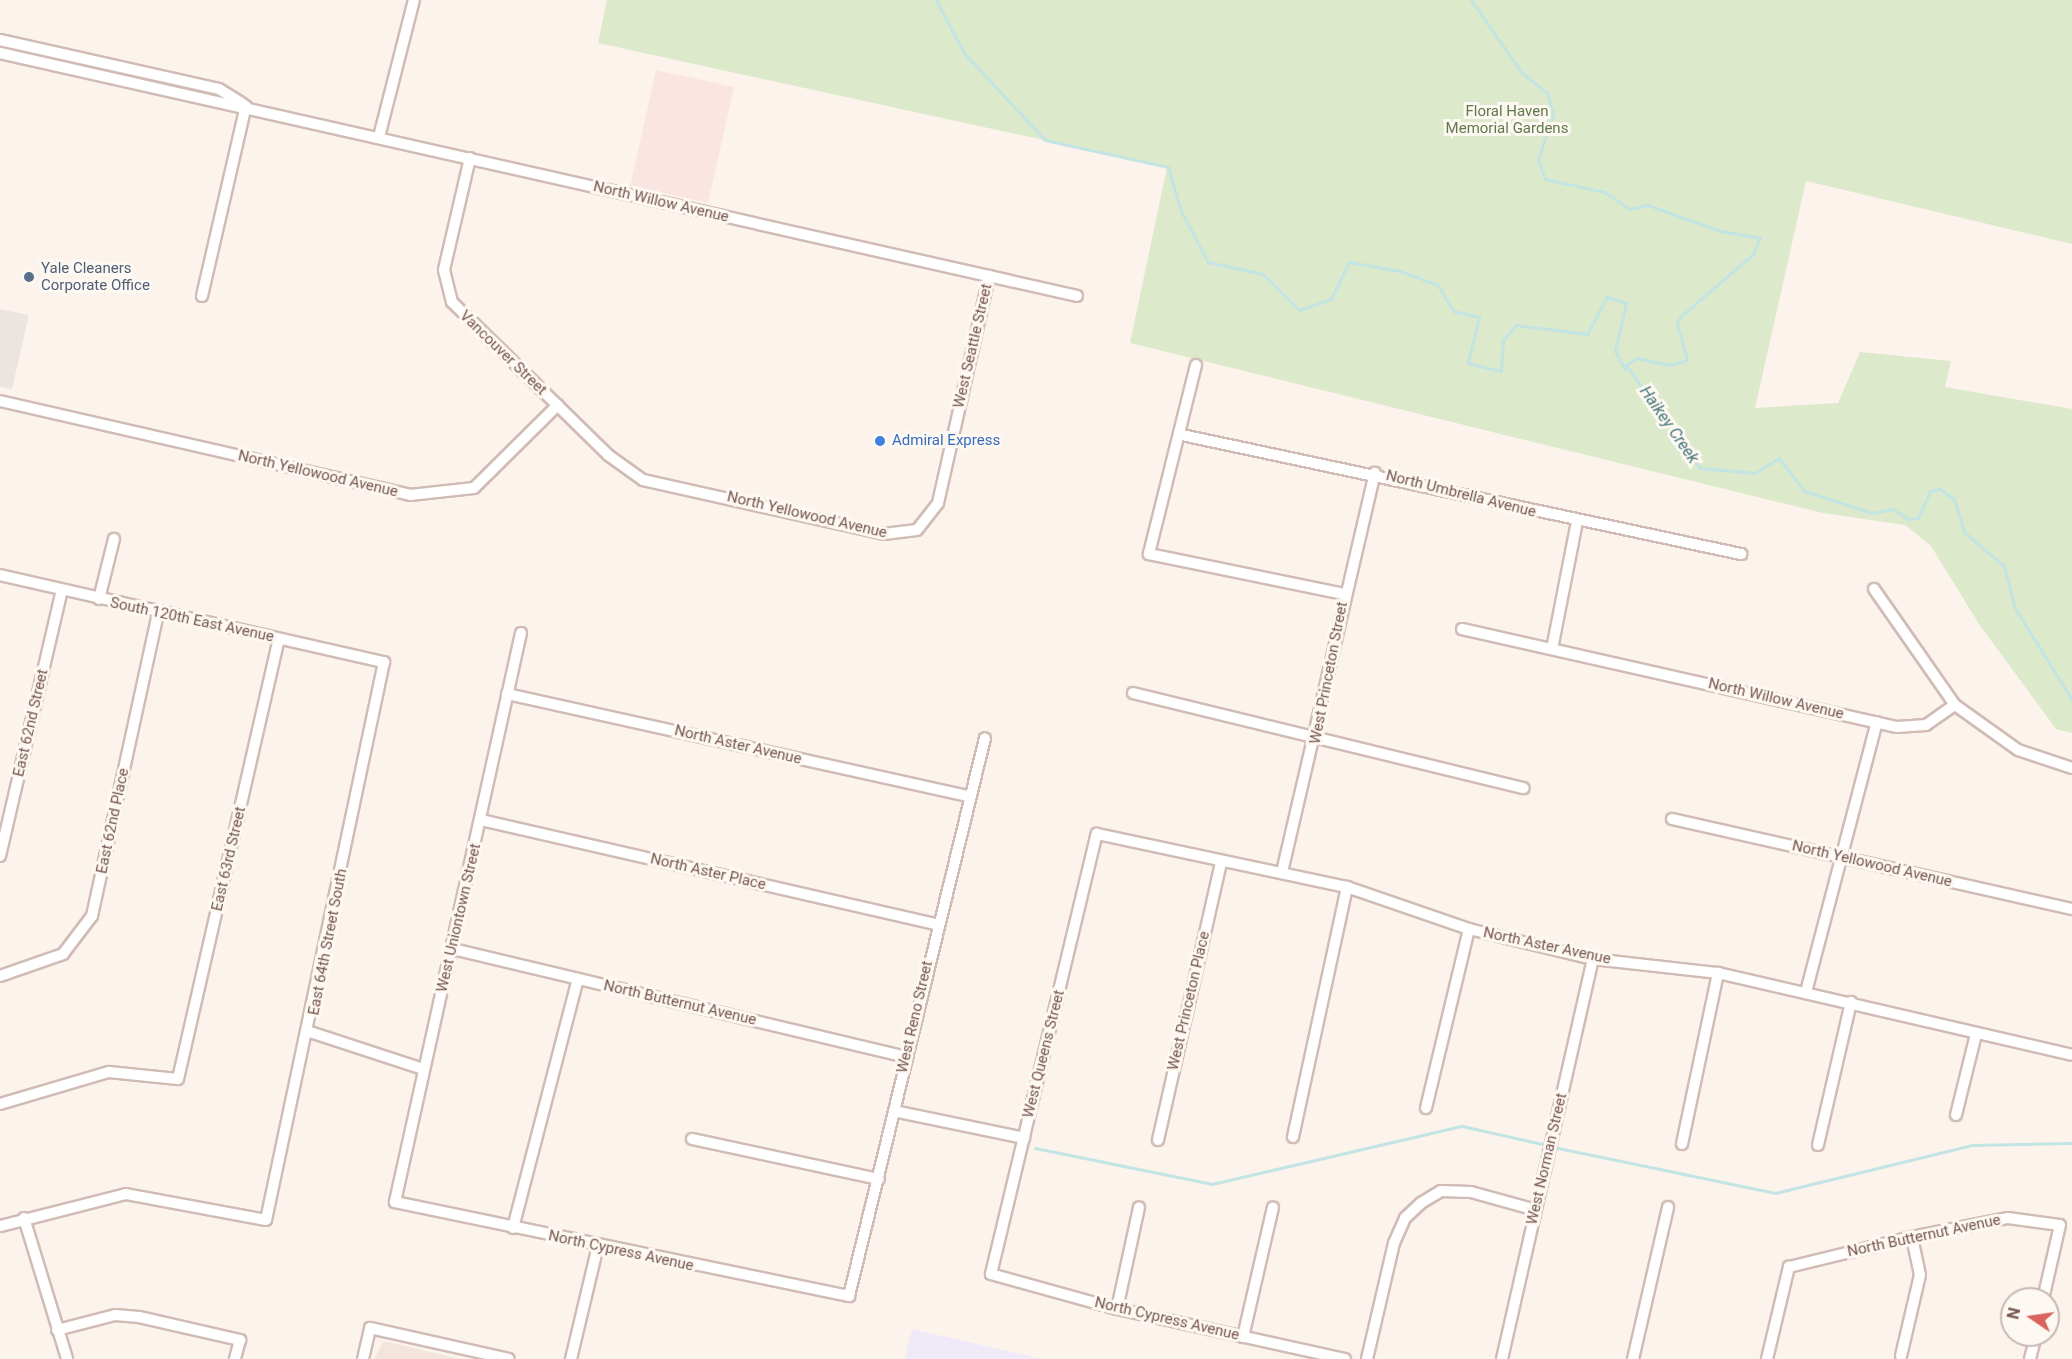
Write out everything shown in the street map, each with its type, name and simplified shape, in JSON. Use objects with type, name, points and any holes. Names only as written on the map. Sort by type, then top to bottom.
[{"type":"street","points":[[380,137],[414,0]]},
{"type":"street","name":"North Willow Avenue","points":[[0,40],[219,89],[246,106]]},
{"type":"street","name":"North Willow Avenue","points":[[0,53],[246,106],[1077,296]]},
{"type":"street","points":[[202,296],[246,106]]},
{"type":"street","name":"Vancouver Street","points":[[470,159],[444,270],[446,288],[459,312],[558,405]]},
{"type":"street","name":"West Seattle Street","points":[[897,536],[925,524],[938,503],[989,276]]},
{"type":"street","points":[[1196,364],[1182,435],[1149,554],[1344,594]]},
{"type":"street","name":"North Yellowood Avenue","points":[[0,401],[410,495],[474,488],[558,405],[628,474],[643,480],[897,536]]},
{"type":"street","name":"North Umbrella Avenue","points":[[1182,435],[1375,472],[1577,522],[1741,554]]},
{"type":"street","name":"West Princeton Street","points":[[1282,873],[1317,737],[1344,594],[1375,472]]},
{"type":"street","points":[[1552,649],[1577,522]]},
{"type":"street","points":[[99,599],[114,539]]},
{"type":"street","name":"South 120th East Avenue","points":[[0,575],[158,613],[384,662]]},
{"type":"street","points":[[1874,589],[1954,705],[2018,750],[2072,768]]},
{"type":"street","name":"East 62nd Street","points":[[0,856],[62,590]]},
{"type":"street","name":"East 62nd Place","points":[[0,976],[63,954],[92,916],[158,613]]},
{"type":"street","name":"North Willow Avenue","points":[[1462,629],[1877,722],[1914,727],[1954,705]]},
{"type":"street","name":"West Uniontown Street","points":[[395,1202],[423,1069],[453,950],[521,633]]},
{"type":"street","name":"East 63rd Street","points":[[0,1104],[109,1072],[178,1079],[279,639]]},
{"type":"street","name":"East 64th Street South","points":[[24,1218],[126,1194],[266,1220],[310,1032],[384,662]]},
{"type":"street","points":[[1133,693],[1524,788]]},
{"type":"street","name":"North Aster Avenue","points":[[507,694],[968,796]]},
{"type":"street","points":[[1806,992],[1839,856],[1877,722]]},
{"type":"street","name":"West Reno Street","points":[[849,1296],[879,1179],[936,924],[985,738]]},
{"type":"street","name":"North Yellowood Avenue","points":[[1672,819],[2072,909]]},
{"type":"street","name":"North Aster Place","points":[[481,820],[936,924]]},
{"type":"street","name":"North Aster Avenue","points":[[1097,834],[1347,887],[1469,929],[1593,959],[1718,973],[2072,1055]]},
{"type":"street","name":"West Queens Street","points":[[991,1274],[1097,834]]},
{"type":"street","name":"West Princeton Place","points":[[1158,1140],[1221,862]]},
{"type":"street","points":[[1293,1137],[1347,887]]},
{"type":"street","points":[[1426,1108],[1469,929]]},
{"type":"street","name":"North Butternut Avenue","points":[[453,950],[906,1057]]},
{"type":"street","name":"West Norman Street","points":[[1502,1359],[1593,959]]},
{"type":"street","points":[[1682,1144],[1718,973]]},
{"type":"street","points":[[513,1228],[578,979]]},
{"type":"street","points":[[1818,1145],[1851,1002]]},
{"type":"street","points":[[310,1032],[423,1069]]},
{"type":"street","points":[[1956,1115],[1976,1034]]},
{"type":"street","points":[[894,1111],[1024,1138]]},
{"type":"street","points":[[692,1139],[879,1179]]},
{"type":"street","points":[[1367,1359],[1405,1218],[1441,1191],[1471,1192],[1536,1210]]},
{"type":"street","name":"North Cypress Avenue","points":[[395,1202],[598,1246],[849,1296]]},
{"type":"street","points":[[1117,1309],[1139,1207]]},
{"type":"street","points":[[1244,1337],[1273,1207]]},
{"type":"street","points":[[1633,1359],[1668,1207]]},
{"type":"street","points":[[0,1226],[24,1218],[67,1359]]},
{"type":"street","name":"North Butternut Avenue","points":[[1767,1359],[1789,1267],[1912,1237],[2008,1218],[2060,1225],[2046,1287]]},
{"type":"street","points":[[1901,1356],[1920,1275],[1912,1237]]},
{"type":"street","points":[[572,1359],[598,1246]]},
{"type":"street","name":"North Cypress Avenue","points":[[991,1274],[1117,1309],[1345,1359]]},
{"type":"street","points":[[57,1330],[127,1316],[240,1340],[236,1359]]},
{"type":"street","points":[[363,1359],[370,1328],[509,1359]]},
{"type":"shaded area","points":[[656,70],[734,87],[708,203],[630,186]]},
{"type":"shaded area","points":[[0,309],[29,315],[12,389],[0,387]]},
{"type":"shaded area","points":[[912,1329],[1042,1359],[905,1359]]},
{"type":"shaded area","points":[[383,1342],[388,1342],[460,1359],[374,1359]]},
{"type":"green space","name":"Floral Haven Memorial Gardens","points":[[607,0],[2072,0],[2072,244],[1806,181],[1755,408],[1838,403],[1860,352],[1951,361],[1945,387],[2072,409],[2072,733],[2056,729],[1979,624],[1931,546],[1905,525],[1823,513],[1130,343],[1167,167],[598,43]]},
{"type":"waterway","points":[[936,0],[964,53],[1045,140],[1168,167],[1181,211],[1208,262],[1263,274],[1299,310],[1331,299],[1349,262],[1400,271],[1438,285],[1453,311],[1479,317],[1468,363],[1501,371],[1503,340],[1516,325],[1587,334],[1607,297],[1626,303],[1615,351],[1625,370]]},
{"type":"waterway","name":"Haikey Creek","points":[[1471,0],[1522,73],[1547,93],[1553,114],[1538,160],[1545,179],[1604,192],[1630,209],[1648,205],[1720,231],[1760,238],[1752,255],[1680,317],[1677,324],[1687,360],[1670,365],[1637,358],[1626,365],[1700,468],[1755,473],[1779,458],[1804,491],[1872,513],[1893,509],[1908,519],[1918,518],[1930,491],[1940,489],[1954,499],[1964,532],[2004,566],[2015,608],[2072,700]]},
{"type":"waterway","points":[[1035,1148],[1212,1184],[1462,1126],[1542,1144]]},
{"type":"waterway","points":[[1558,1148],[1775,1193],[1972,1145],[2072,1143]]},
{"type":"place","name":"Yale Cleaners Corporate Office","points":[[29,277]]},
{"type":"place","name":"Admiral Express","points":[[880,441]]}]
